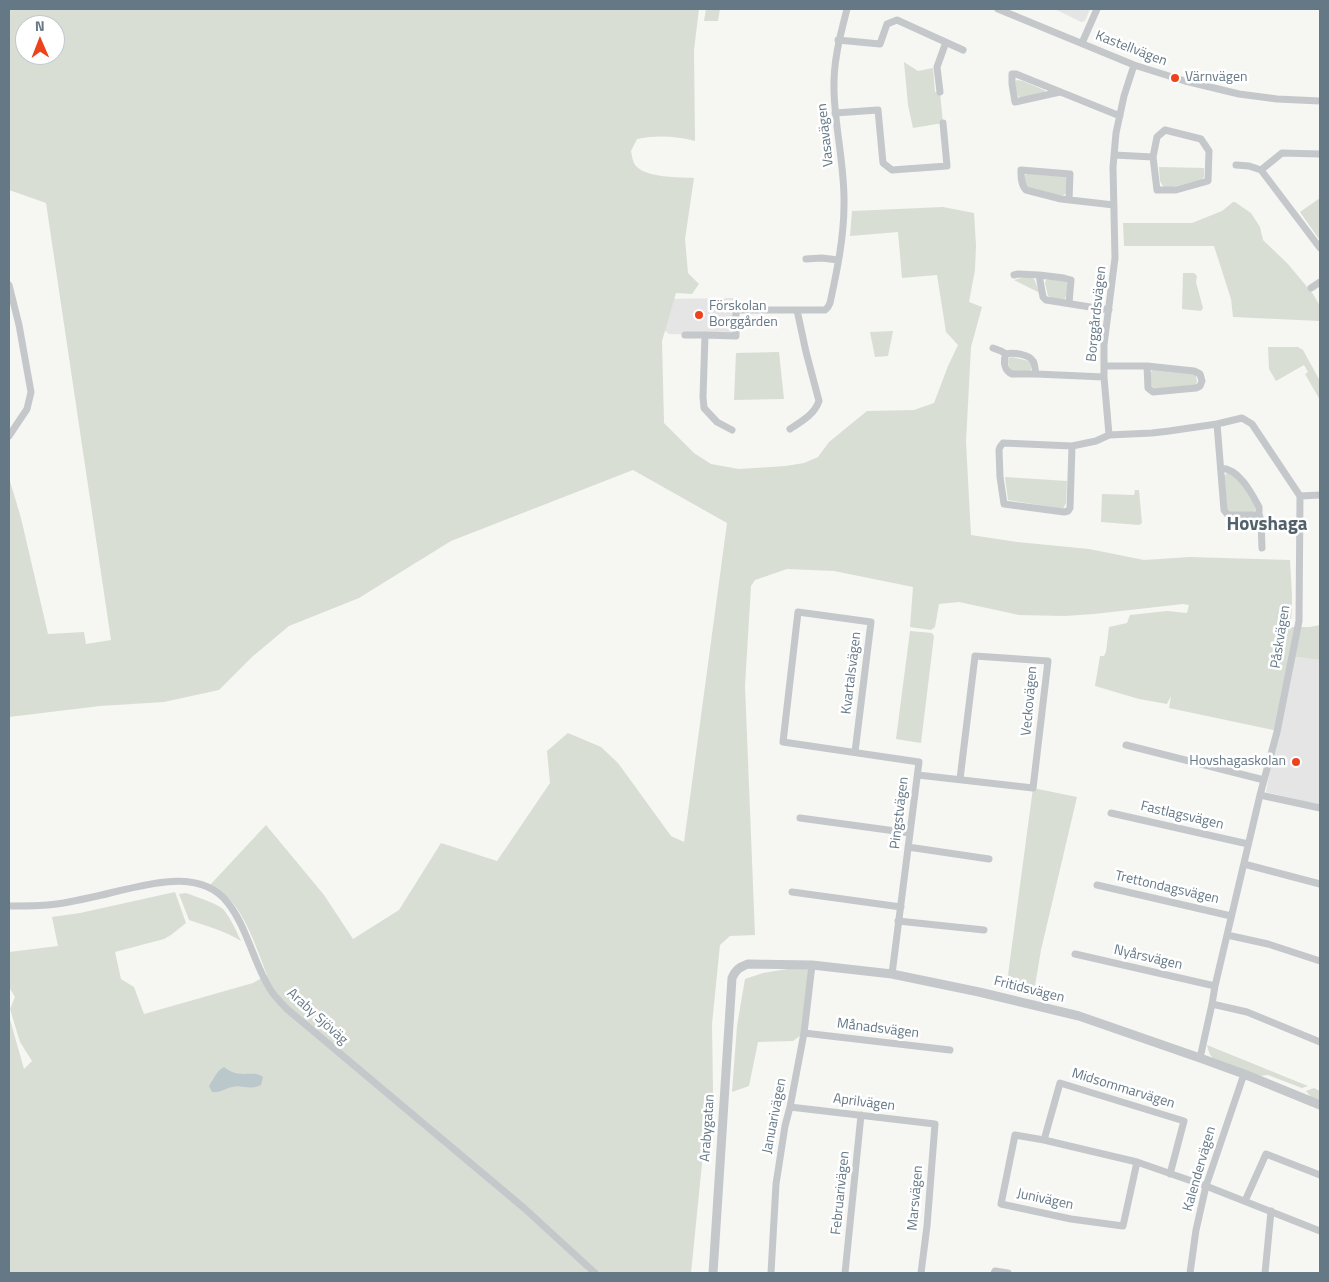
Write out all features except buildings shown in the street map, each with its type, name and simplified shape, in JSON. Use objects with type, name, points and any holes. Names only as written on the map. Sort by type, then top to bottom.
[{"type":"street","name":"Vasavägen","points":[[705,335],[736,336],[736,310],[825,310],[827,308],[838,260],[844,208],[834,90],[838,40],[847,9]]},
{"type":"street","name":"Kastellvägen","points":[[998,9],[1134,65],[1208,88],[1277,99],[1320,101]]},
{"type":"street","points":[[1082,43],[1097,9]]},
{"type":"street","points":[[838,40],[880,44],[887,24],[897,20],[963,50]]},
{"type":"street","points":[[940,92],[936,67],[946,42]]},
{"type":"street","name":"Borggårdsvägen","points":[[1109,435],[1104,376],[1104,345],[1115,258],[1114,155],[1116,133],[1134,65]]},
{"type":"street","points":[[1060,92],[1015,102],[1012,74],[1016,74],[1120,116]]},
{"type":"street","points":[[835,113],[878,110],[883,162],[892,170],[947,166],[943,123]]},
{"type":"street","points":[[1165,130],[1201,139],[1209,150],[1208,181],[1176,190],[1157,190],[1154,157],[1157,137],[1165,130]]},
{"type":"street","points":[[1261,170],[1282,152],[1320,154]]},
{"type":"street","points":[[1114,155],[1154,157]]},
{"type":"street","points":[[1236,164],[1261,170],[1320,248]]},
{"type":"street","points":[[1069,200],[1070,174],[1021,170],[1022,184],[1026,190],[1069,200],[1114,205]]},
{"type":"street","points":[[806,259],[838,260]]},
{"type":"street","points":[[1014,275],[1039,275],[1071,280],[1069,303]]},
{"type":"street","points":[[1039,275],[1043,297],[1046,300],[1109,310]]},
{"type":"street","points":[[1311,288],[1320,282]]},
{"type":"street","points":[[9,286],[19,325],[31,392],[27,409],[9,436]]},
{"type":"street","points":[[790,429],[816,409],[819,401],[796,310]]},
{"type":"street","points":[[685,335],[705,335],[704,408],[718,422],[732,430]]},
{"type":"street","points":[[993,348],[1006,354],[1011,353],[1032,359],[1036,374]]},
{"type":"street","points":[[1006,354],[1004,358],[1006,370],[1012,374],[1104,376]]},
{"type":"street","points":[[1104,366],[1146,366],[1194,371],[1200,374],[1202,381],[1200,386],[1196,388],[1153,392],[1148,388],[1146,366]]},
{"type":"street","points":[[1072,446],[1070,508],[1068,511],[1004,504],[1000,478],[999,450],[1001,444],[1072,446],[1109,435],[1152,433],[1217,424],[1242,418],[1252,424],[1300,496],[1320,494]]},
{"type":"street","points":[[1217,424],[1225,513],[1230,515],[1259,514]]},
{"type":"street","points":[[1221,468],[1230,470],[1239,476],[1258,505],[1260,510],[1262,548]]},
{"type":"street","name":"Påskvägen","points":[[1200,1058],[1248,844],[1277,732],[1299,621],[1300,496]]},
{"type":"street","name":"Kvartalsvägen","points":[[783,742],[798,612],[871,622],[855,752]]},
{"type":"street","name":"Veckovägen","points":[[975,656],[1048,661],[1033,788],[960,780],[975,656]]},
{"type":"street","name":"Pingstvägen","points":[[783,742],[919,762],[892,974]]},
{"type":"street","points":[[1126,745],[1264,780]]},
{"type":"street","points":[[918,775],[960,780]]},
{"type":"street","points":[[1260,794],[1320,808]]},
{"type":"street","name":"Fastlagsvägen","points":[[1111,813],[1248,844]]},
{"type":"street","points":[[800,818],[910,833]]},
{"type":"street","points":[[908,848],[989,858]]},
{"type":"street","points":[[1244,864],[1320,884]]},
{"type":"street","name":"Araby Sjöväg","points":[[9,906],[47,906],[152,884],[181,881],[197,883],[214,891],[223,897],[234,911],[270,989],[287,1009],[524,1208],[595,1273]]},
{"type":"street","name":"Trettondagsvägen","points":[[1097,885],[1231,916]]},
{"type":"street","points":[[792,892],[900,907]]},
{"type":"street","points":[[898,921],[984,930]]},
{"type":"street","points":[[1227,935],[1268,944],[1320,962]]},
{"type":"street","name":"Nyårsvägen","points":[[1076,954],[1215,986]]},
{"type":"street","name":"Fritidsvägen","points":[[731,985],[735,972],[740,967],[748,964],[812,965],[892,974],[979,992],[1078,1016],[1244,1074],[1320,1105]]},
{"type":"street","name":"Januarivägen","points":[[771,1273],[776,1184],[785,1126],[804,1033],[812,965]]},
{"type":"street","name":"Arabygatan","points":[[713,1273],[731,985]]},
{"type":"street","points":[[1212,1004],[1247,1012],[1320,1042]]},
{"type":"street","name":"Månadsvägen","points":[[804,1033],[950,1050]]},
{"type":"street","name":"Kalendervägen","points":[[1190,1273],[1196,1230],[1206,1186],[1244,1074]]},
{"type":"street","name":"Midsommarvägen","points":[[1044,1140],[1060,1083],[1184,1121],[1170,1174]]},
{"type":"street","name":"Aprilvägen","points":[[790,1107],[935,1124]]},
{"type":"street","name":"Februarivägen","points":[[845,1273],[861,1115]]},
{"type":"street","name":"Marsvägen","points":[[922,1273],[935,1124]]},
{"type":"street","name":"Junivägen","points":[[1137,1162],[1123,1226],[1071,1219],[1001,1204],[1015,1135],[1137,1162],[1206,1186],[1320,1231]]},
{"type":"street","points":[[1245,1201],[1266,1154],[1320,1175]]},
{"type":"street","points":[[1265,1273],[1270,1212]]},
{"type":"street","points":[[994,1273],[995,1271],[1008,1273]]},
{"type":"shaded area","points":[[9,9],[699,9],[694,50],[695,141],[666,137],[637,139],[631,151],[635,165],[647,173],[694,178],[685,239],[688,273],[699,284],[692,294],[676,293],[662,341],[664,423],[694,453],[711,464],[739,469],[786,466],[804,463],[818,457],[829,442],[867,411],[914,410],[934,403],[958,345],[946,332],[937,275],[902,278],[898,232],[850,236],[852,211],[943,207],[974,213],[975,270],[969,302],[982,307],[971,347],[966,442],[971,535],[1017,542],[1089,549],[1144,560],[1190,557],[1290,560],[1292,602],[1290,627],[1320,625],[1320,660],[1296,657],[1278,731],[1169,708],[1171,696],[1167,704],[1139,699],[1095,686],[1100,656],[1104,656],[1106,652],[1109,627],[1127,623],[1130,615],[1167,611],[1187,613],[1189,605],[1183,604],[1065,616],[1019,615],[959,602],[939,604],[935,627],[931,630],[910,627],[913,587],[834,571],[787,569],[755,580],[751,586],[745,686],[755,935],[730,936],[720,945],[712,1024],[713,1091],[705,1134],[691,1273],[9,1273],[9,1016],[24,1069],[32,1061],[20,1042],[10,1009],[15,997],[9,987],[9,952],[58,946],[52,917],[80,913],[175,892],[186,923],[164,939],[115,952],[121,979],[134,987],[144,1014],[253,983],[267,975],[252,937],[243,918],[232,902],[210,885],[266,825],[324,895],[353,939],[399,910],[441,843],[497,861],[550,783],[547,751],[568,733],[601,747],[618,763],[671,836],[684,842],[727,523],[633,470],[451,541],[359,598],[289,626],[252,657],[219,690],[164,702],[100,706],[9,717],[9,478],[21,518],[48,634],[84,632],[86,644],[111,640],[46,203],[9,190]]},
{"type":"shaded area","points":[[706,9],[720,9],[718,21],[704,21]]},
{"type":"shaded area","points":[[1055,9],[1090,9],[1085,21],[1081,22]]},
{"type":"shaded area","points":[[904,62],[918,71],[933,68],[935,92],[940,92],[943,123],[913,128],[908,105]]},
{"type":"shaded area","points":[[1017,80],[1044,90],[1045,93],[1021,98],[1016,90],[1015,82]]},
{"type":"shaded area","points":[[1159,167],[1204,168],[1204,177],[1201,180],[1164,188],[1160,181]]},
{"type":"shaded area","points":[[1028,173],[1066,176],[1068,180],[1067,193],[1062,196],[1028,187],[1025,183],[1025,175]]},
{"type":"shaded area","points":[[1320,198],[1320,238],[1319,239],[1300,212]]},
{"type":"shaded area","points":[[1233,202],[1251,213],[1260,227],[1263,240],[1288,264],[1313,294],[1320,306],[1320,321],[1233,317],[1231,299],[1214,246],[1124,246],[1123,223],[1192,223],[1222,211]]},
{"type":"shaded area","points":[[1183,273],[1194,273],[1197,276],[1196,282],[1203,308],[1201,311],[1182,309]]},
{"type":"shaded area","points":[[1025,277],[1034,279],[1040,293],[1014,280]]},
{"type":"shaded area","points":[[1049,279],[1066,281],[1068,288],[1065,299],[1056,299],[1048,296],[1045,283]]},
{"type":"shaded area","name":"Förskolan Borggården","points":[[736,298],[736,336],[669,334],[663,329],[664,299]]},
{"type":"shaded area","points":[[893,331],[888,356],[875,357],[870,332]]},
{"type":"shaded area","points":[[1268,347],[1298,347],[1303,350],[1320,381],[1320,400],[1305,374],[1308,372],[1304,365],[1276,381],[1269,369]]},
{"type":"shaded area","points":[[779,352],[784,399],[734,400],[736,353]]},
{"type":"shaded area","points":[[1012,357],[1029,361],[1032,365],[1030,371],[1010,370],[1008,361]]},
{"type":"shaded area","points":[[1153,369],[1194,374],[1197,382],[1195,385],[1155,389],[1151,385],[1150,373]]},
{"type":"shaded area","points":[[1227,473],[1240,481],[1256,507],[1254,512],[1230,512],[1227,508],[1224,476]]},
{"type":"shaded area","points":[[1005,477],[1067,481],[1066,503],[1063,509],[1008,500]]},
{"type":"shaded area","points":[[1135,490],[1139,490],[1142,523],[1139,525],[1101,522],[1102,494],[1134,495]]},
{"type":"shaded area","points":[[910,631],[932,633],[934,636],[921,743],[896,739]]},
{"type":"shaded area","name":"Hovshagaskolan","points":[[1296,657],[1320,660],[1320,805],[1266,792],[1278,731]]},
{"type":"shaded area","points":[[1033,788],[1077,797],[1041,950],[1033,997],[1006,990]]},
{"type":"shaded area","points":[[186,893],[211,902],[223,909],[231,920],[241,941],[189,920],[179,894]]},
{"type":"shaded area","points":[[812,965],[804,1033],[793,1041],[758,1042],[749,1086],[732,1092],[737,1026],[745,979],[763,973]]},
{"type":"shaded area","points":[[1207,1045],[1308,1086],[1302,1088],[1268,1075],[1259,1076],[1217,1061],[1210,1054]]},
{"type":"shaded area","points":[[224,1067],[235,1073],[259,1075],[263,1077],[261,1085],[256,1087],[236,1086],[212,1092],[209,1086],[217,1073]]},
{"type":"shaded area","points":[[1314,1088],[1320,1091],[1320,1102],[1311,1097],[1306,1091]]},
{"type":"place","name":"Värnvägen","points":[[1175,78]]},
{"type":"place","name":"Förskolan Borggården","points":[[699,315]]},
{"type":"place","name":"Hovshagaskolan","points":[[1296,762]]},
{"type":"district","name":"Hovshaga","points":[[1267,525]]}]
